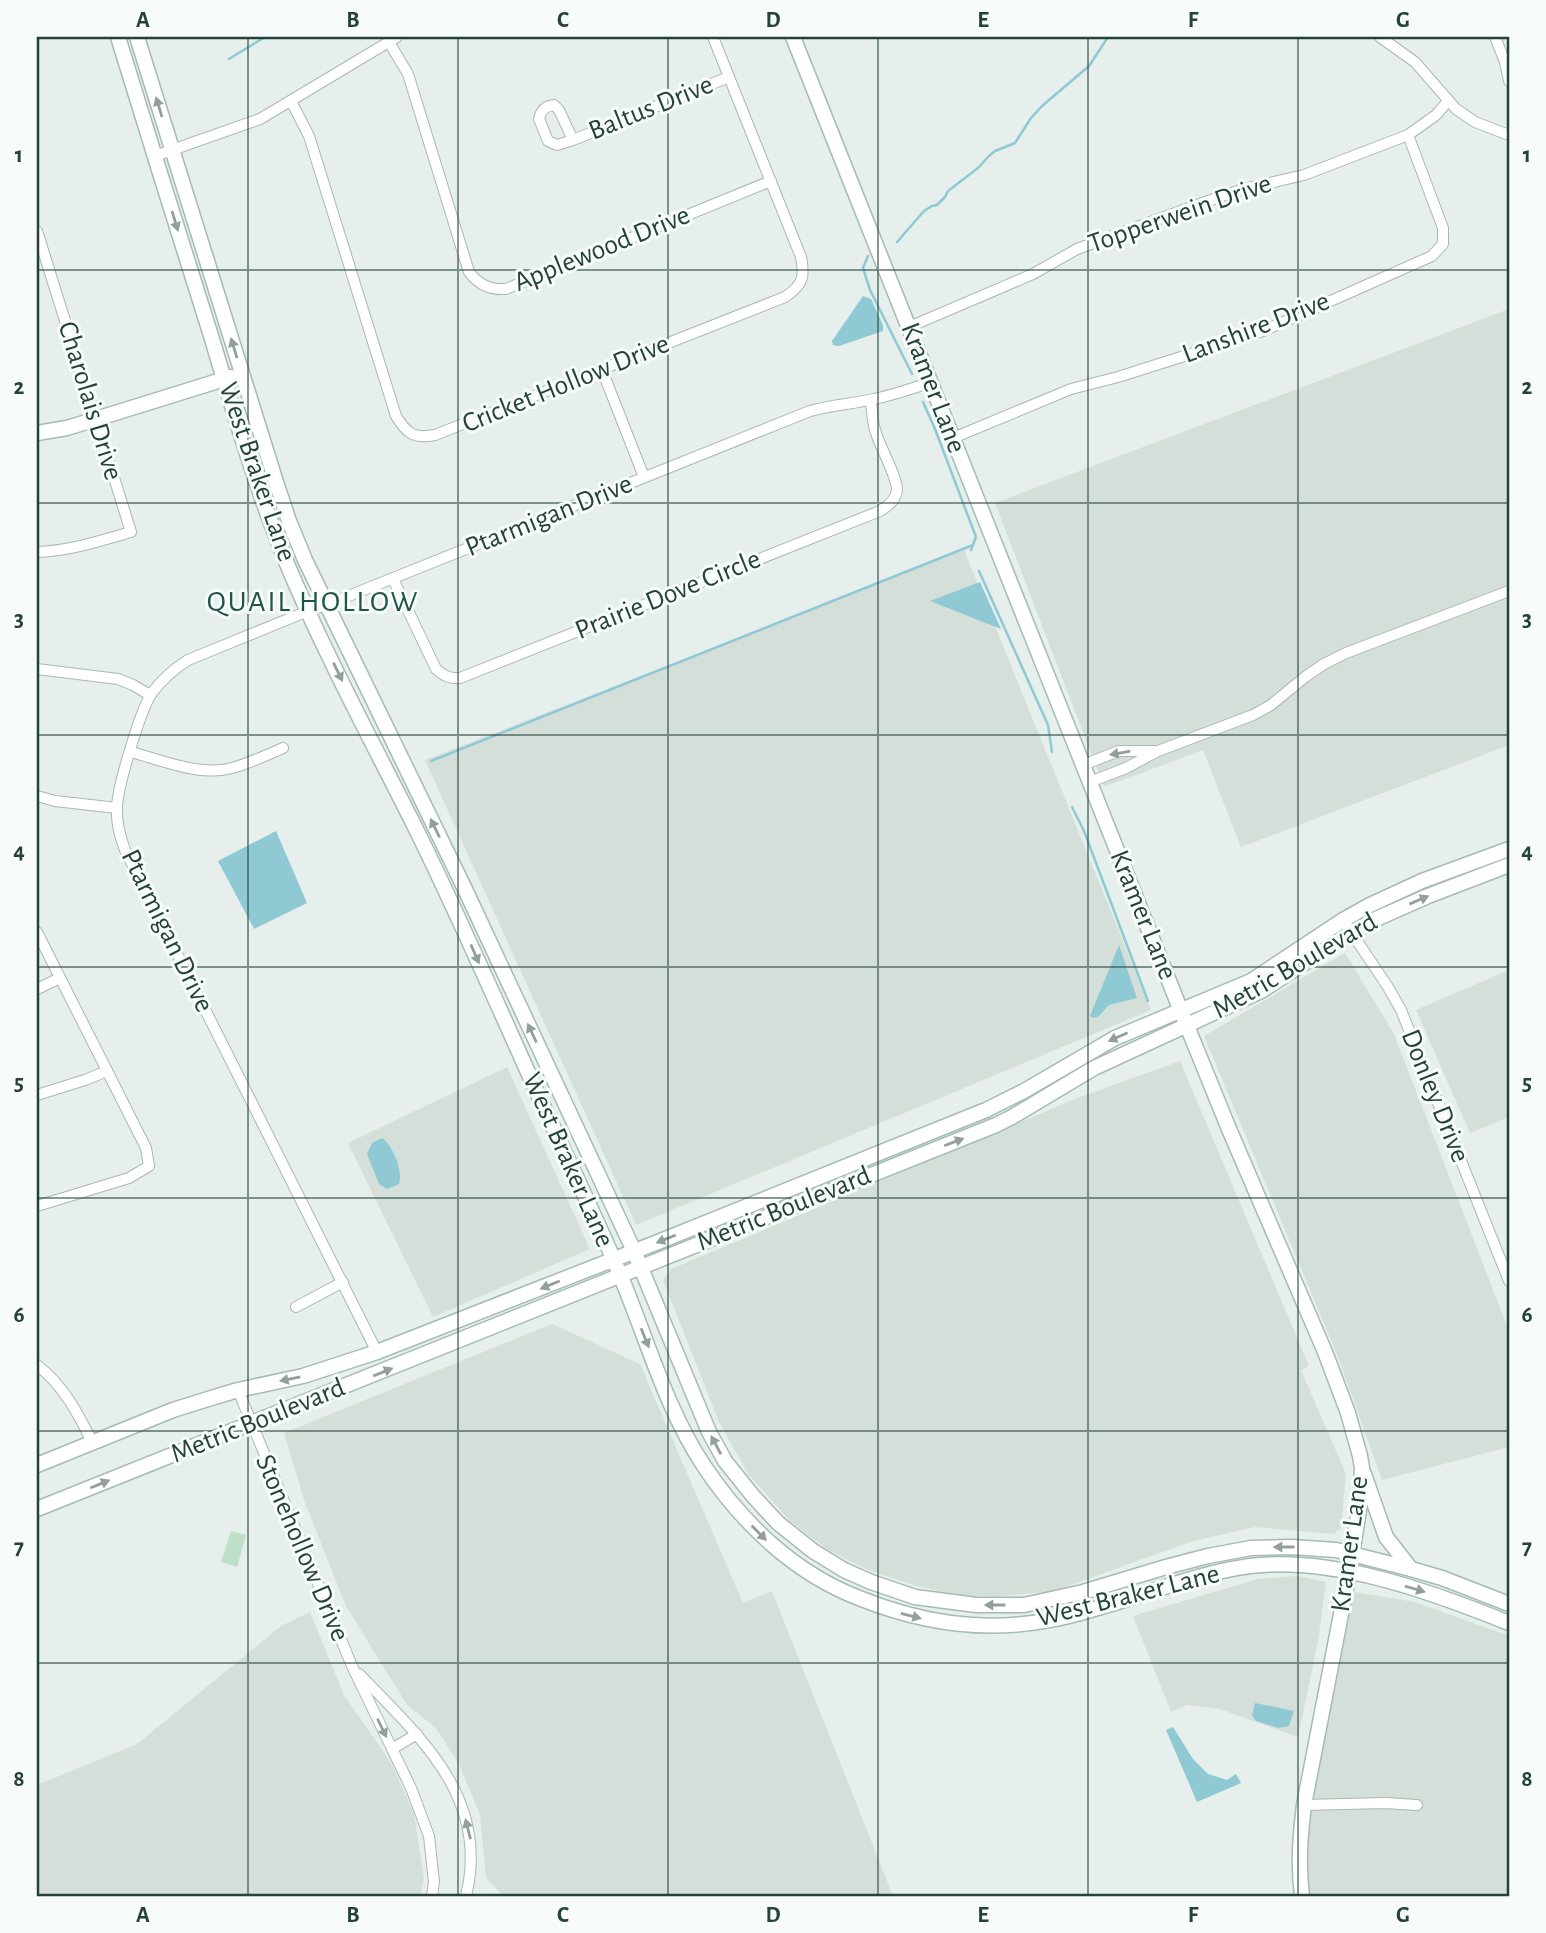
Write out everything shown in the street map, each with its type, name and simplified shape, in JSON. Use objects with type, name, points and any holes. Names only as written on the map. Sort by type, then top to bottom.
[{"type":"main road","name":"West Braker Lane","points":[[118,37],[265,507],[308,611],[446,892],[613,1259],[681,1426],[699,1460],[736,1509],[771,1545],[803,1568],[847,1593],[904,1614],[943,1623],[997,1626],[1050,1620],[1200,1576],[1252,1566],[1285,1564],[1349,1573],[1415,1588],[1509,1623]]},
{"type":"main road","name":"West Braker Lane","points":[[136,37],[289,521],[326,606],[464,887],[634,1251],[705,1421],[725,1461],[753,1496],[778,1523],[813,1551],[852,1574],[915,1597],[976,1605],[1024,1605],[1244,1549],[1292,1547],[1352,1553],[1442,1578],[1509,1604]]},
{"type":"main road","name":"Kramer Lane","points":[[793,37],[1187,1026],[1325,1352],[1348,1413],[1362,1468],[1360,1504],[1304,1805],[1298,1868],[1302,1896]]},
{"type":"main road","points":[[37,433],[96,420],[242,373]]},
{"type":"main road","name":"Metric Boulevard","points":[[37,1465],[173,1410],[238,1390],[303,1376],[377,1352],[986,1110],[1115,1038],[1251,981],[1343,920],[1394,894],[1509,849]]},
{"type":"main road","name":"Metric Boulevard","points":[[37,1509],[1004,1121],[1094,1068],[1261,991],[1351,933],[1400,908],[1509,865]]},
{"type":"main road","points":[[446,892],[464,887]]},
{"type":"main road","points":[[531,1078],[551,1073]]},
{"type":"main road","points":[[904,1143],[910,1158]]},
{"type":"main road","points":[[1362,1468],[1386,1537],[1411,1569]]},
{"type":"main road","points":[[847,1593],[852,1574]]},
{"type":"main road","points":[[868,1602],[874,1583]]},
{"type":"main road","points":[[1110,1584],[1118,1602]]},
{"type":"street","name":"Cricket Hollow Drive","points":[[291,101],[309,136],[396,416],[404,429],[423,437],[435,435],[785,297],[800,283],[804,272],[801,257],[713,37]]},
{"type":"street","points":[[1380,37],[1415,62],[1448,102],[1475,122],[1509,135]]},
{"type":"street","points":[[1495,37],[1509,80]]},
{"type":"street","points":[[155,156],[260,119],[393,39]]},
{"type":"street","name":"Applewood Drive","points":[[393,39],[408,74],[469,272],[475,281],[495,290],[506,289],[771,181]]},
{"type":"street","name":"Baltus Drive","points":[[573,140],[729,77]]},
{"type":"street","name":"Topperwein Drive","points":[[909,327],[1033,275],[1077,249],[1244,188],[1304,174],[1408,135],[1436,115],[1448,102]]},
{"type":"street","name":"Lanshire Drive","points":[[953,438],[1071,390],[1263,331],[1432,256],[1443,244],[1443,228],[1408,135]]},
{"type":"street","name":"Charolais Drive","points":[[37,231],[131,531],[80,547],[37,552]]},
{"type":"street","points":[[602,370],[644,477]]},
{"type":"street","name":"Ptarmigan Drive","points":[[377,1352],[125,850],[118,831],[118,797],[150,695],[171,671],[188,660],[308,611],[810,411],[871,400],[932,382]]},
{"type":"street","name":"Prairie Dove Circle","points":[[393,579],[436,669],[451,679],[460,678],[888,506],[897,491],[875,432],[871,400]]},
{"type":"street","points":[[1090,782],[1126,768],[1158,751],[1254,715],[1324,664],[1346,653],[1509,591]]},
{"type":"street","points":[[37,669],[118,679],[150,695]]},
{"type":"street","points":[[131,752],[190,768],[216,770],[231,768],[283,748]]},
{"type":"street","points":[[1083,765],[1119,751],[1158,751]]},
{"type":"street","points":[[37,796],[55,801],[117,808]]},
{"type":"street","name":"Donley Drive","points":[[1343,920],[1401,1010],[1509,1281]]},
{"type":"street","points":[[37,932],[146,1147],[149,1166],[129,1178],[37,1206]]},
{"type":"street","points":[[37,989],[60,978]]},
{"type":"street","points":[[37,1095],[107,1071]]},
{"type":"street","points":[[296,1307],[343,1282]]},
{"type":"street","points":[[37,1364],[68,1397],[92,1443]]},
{"type":"street","name":"Stonehollow Drive","points":[[238,1390],[352,1667],[411,1788],[429,1836],[434,1882],[432,1896]]},
{"type":"street","name":"Stonehollow Drive","points":[[352,1667],[417,1734],[440,1763],[460,1801],[472,1845],[467,1896]]},
{"type":"street","points":[[392,1749],[417,1734]]},
{"type":"street","points":[[1304,1805],[1417,1805]]},
{"type":"shaded area","points":[[1509,309],[1509,745],[1241,847],[1203,750],[1104,787],[995,503]]},
{"type":"shaded area","points":[[964,550],[1151,1010],[636,1225],[425,760]]},
{"type":"shaded area","points":[[1345,953],[1394,1034],[1509,1331],[1509,1447],[1382,1480],[1338,1357],[1204,1036]]},
{"type":"shaded area","points":[[1509,970],[1509,1117],[1470,1133],[1416,1010]]},
{"type":"shaded area","points":[[1180,1061],[1309,1366],[1301,1370],[1346,1474],[1341,1528],[1334,1534],[1254,1527],[1190,1542],[1054,1591],[1004,1596],[959,1596],[868,1570],[828,1550],[789,1520],[749,1475],[719,1422],[663,1280],[671,1269],[1080,1097]]},
{"type":"shaded area","points":[[507,1067],[590,1249],[433,1317],[348,1143]]},
{"type":"shaded area","points":[[552,1324],[640,1364],[743,1603],[772,1591],[893,1896],[503,1896],[486,1878],[480,1815],[459,1764],[436,1728],[407,1705],[346,1606],[305,1503],[284,1433]]},
{"type":"shaded area","points":[[1297,1576],[1326,1582],[1318,1641],[1298,1737],[1220,1709],[1187,1705],[1171,1712],[1133,1616],[1258,1579]]},
{"type":"shaded area","points":[[1354,1592],[1415,1602],[1509,1636],[1509,1896],[1310,1896],[1305,1856],[1313,1795]]},
{"type":"shaded area","points":[[310,1612],[344,1695],[392,1764],[414,1814],[424,1879],[420,1896],[37,1896],[37,1785],[137,1744],[281,1626]]},
{"type":"green space","points":[[231,1531],[246,1535],[237,1567],[221,1562]]},
{"type":"water","points":[[863,296],[871,299],[883,325],[883,331],[839,346],[833,345],[832,341]]},
{"type":"water","points":[[980,582],[1001,629],[930,601]]},
{"type":"water","points":[[276,831],[307,903],[254,929],[218,861]]},
{"type":"water","points":[[1119,945],[1137,998],[1109,1005],[1098,1017],[1093,1018],[1090,1016]]},
{"type":"water","points":[[382,1138],[393,1152],[400,1172],[399,1184],[387,1189],[379,1184],[367,1154],[372,1143]]},
{"type":"water","points":[[1255,1703],[1294,1711],[1289,1726],[1278,1728],[1256,1721],[1252,1715]]},
{"type":"water","points":[[1173,1727],[1193,1759],[1208,1774],[1227,1780],[1236,1774],[1241,1783],[1197,1802],[1166,1730]]},
{"type":"waterway","points":[[229,59],[265,37]]},
{"type":"waterway","points":[[897,242],[924,211],[937,205],[948,191],[989,156],[1015,143],[1042,106],[1089,66],[1108,37]]},
{"type":"waterway","points":[[868,256],[863,268],[870,290],[912,374]]},
{"type":"waterway","points":[[923,402],[976,537],[971,550]]},
{"type":"waterway","points":[[431,761],[973,545]]},
{"type":"waterway","points":[[979,571],[1048,725],[1052,752]]},
{"type":"waterway","points":[[1072,807],[1084,831],[1148,1001]]},
{"type":"district","name":"QUAIL HOLLOW","points":[[313,602]]}]
